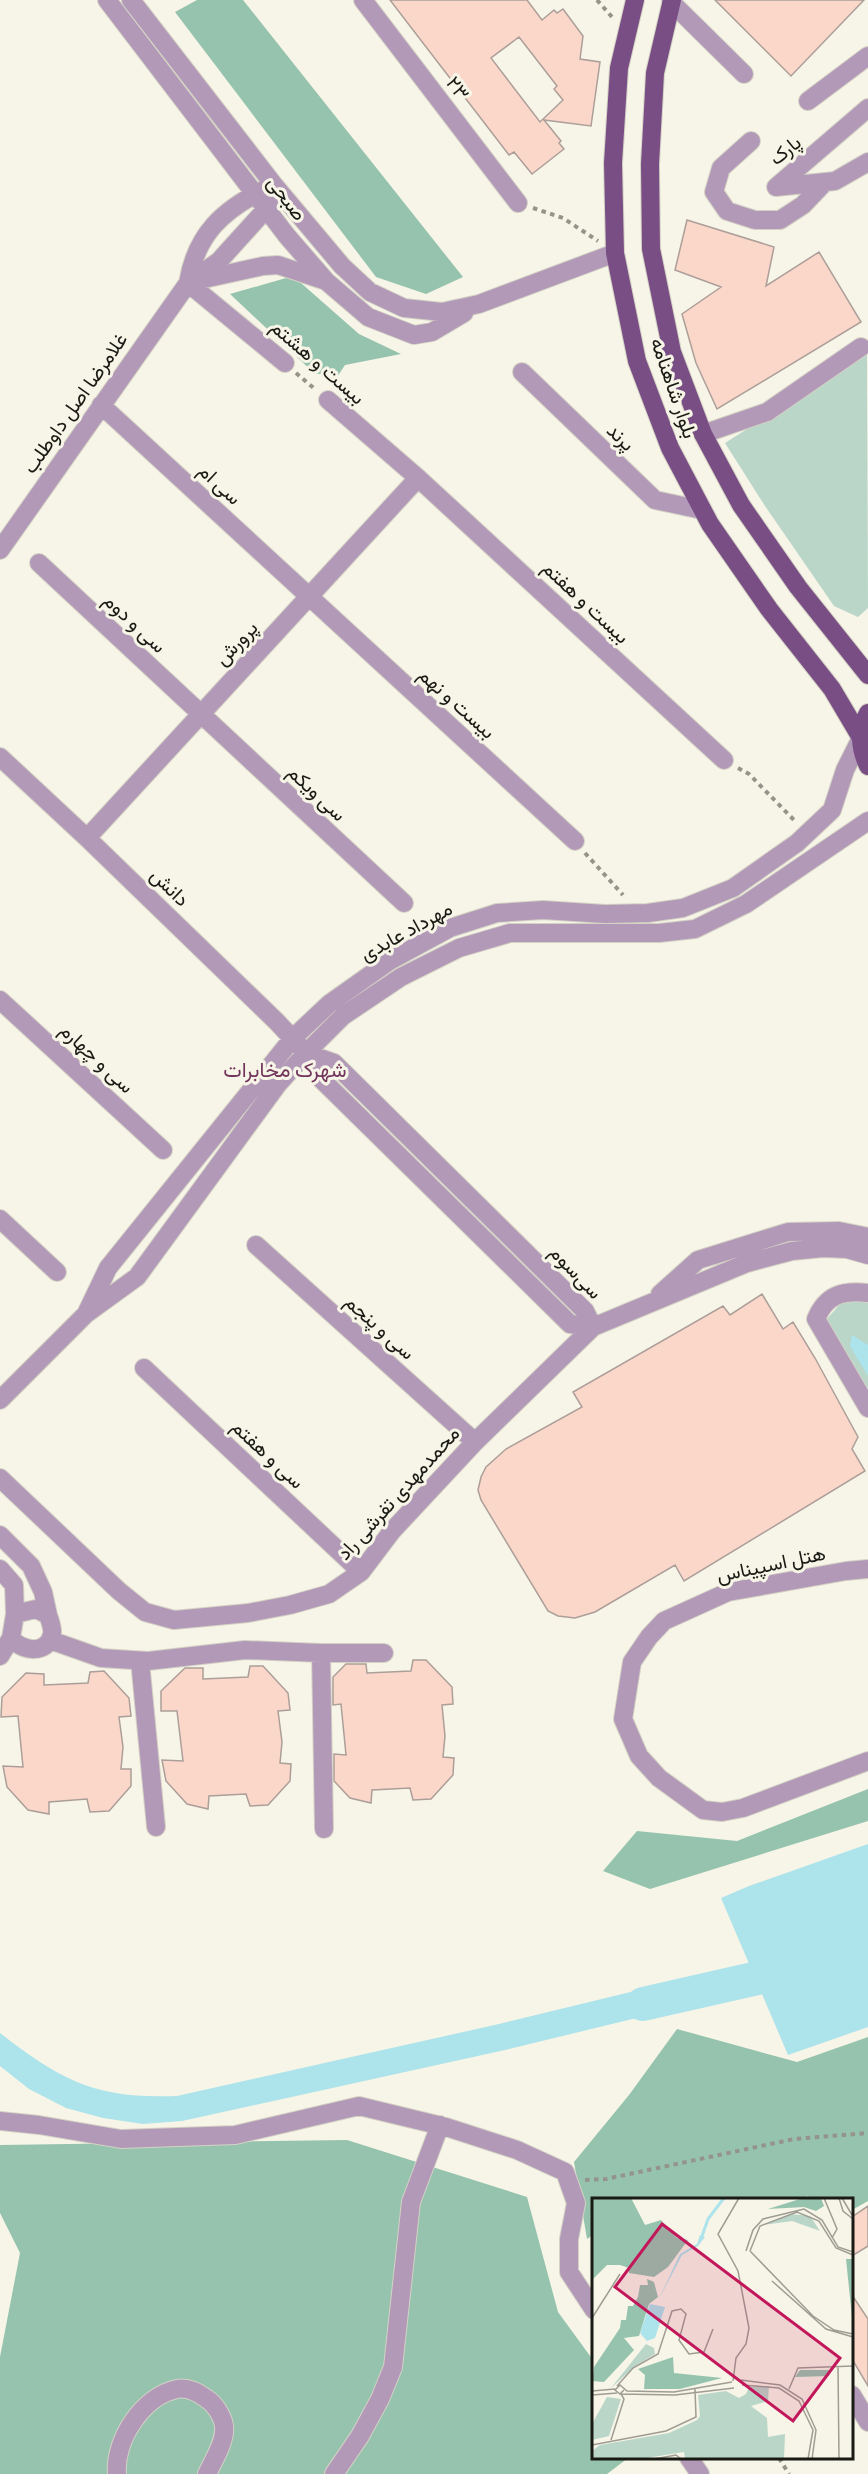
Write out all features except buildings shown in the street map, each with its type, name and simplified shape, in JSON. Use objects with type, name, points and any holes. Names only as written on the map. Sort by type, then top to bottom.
[{"type":"main road","name":"بلوار شاهنامه","points":[[635,0],[619,68],[614,163],[615,253],[637,362],[670,448],[702,510],[769,609],[832,689],[861,738]]},
{"type":"main road","name":"بلوار شاهنامه","points":[[672,1],[655,73],[650,164],[651,249],[672,352],[703,434],[741,506],[798,587],[868,675]]},
{"type":"main road","points":[[868,713],[864,720],[861,738],[863,755],[868,766]]},
{"type":"street","name":"صبحی","points":[[106,0],[266,209],[326,280],[368,317],[414,335],[432,332],[478,304]]},
{"type":"street","name":"صبحی","points":[[131,0],[274,185],[342,266],[370,292],[404,308],[442,312],[478,304],[615,253]]},
{"type":"street","name":"۲۳","points":[[363,0],[518,203]]},
{"type":"street","points":[[672,1],[744,74]]},
{"type":"street","points":[[808,101],[868,56]]},
{"type":"street","name":"پارک","points":[[868,108],[776,187],[835,181],[868,162]]},
{"type":"street","points":[[751,141],[721,168],[714,192],[728,211],[755,220],[780,220],[803,204],[825,182]]},
{"type":"street","name":"غلامرضا اصل داوطلب","points":[[0,550],[188,283],[196,256],[221,215],[274,185]]},
{"type":"street","name":"غلامرضا اصل داوطلب","points":[[188,283],[219,261],[266,209],[274,185]]},
{"type":"street","points":[[188,283],[263,266],[278,265],[326,280]]},
{"type":"street","name":"بیست و هشتم","points":[[188,283],[285,363]]},
{"type":"street","points":[[703,434],[767,412],[861,346]]},
{"type":"street","name":"پرند","points":[[522,372],[655,500],[702,510]]},
{"type":"street","name":"بیست و هشتم","points":[[328,400],[418,478]]},
{"type":"street","name":"سی ام","points":[[101,405],[309,597]]},
{"type":"street","name":"پرورش","points":[[87,838],[418,478]]},
{"type":"street","name":"بیست و هفتم","points":[[418,478],[724,760]]},
{"type":"street","name":"سی و دوم","points":[[39,563],[200,715]]},
{"type":"street","name":"بیست و نهم","points":[[309,597],[575,841]]},
{"type":"street","name":"سی ویکم","points":[[200,715],[404,903]]},
{"type":"street","name":"مهرداد عابدی","points":[[86,1314],[108,1268],[293,1038],[329,1004],[391,960],[450,928],[497,913],[543,910],[605,914],[648,913],[683,908],[733,888],[797,843],[832,810],[845,770],[861,738]]},
{"type":"street","name":"دانش","points":[[0,757],[87,838],[306,1053]]},
{"type":"street","name":"مهرداد عابدی","points":[[0,1400],[86,1314],[137,1277],[278,1084],[306,1053],[343,1016],[401,977],[459,948],[510,933],[659,933],[695,929],[746,904],[868,821]]},
{"type":"street","name":"سی و چهارم","points":[[0,1000],[163,1150]]},
{"type":"street","name":"سی‌سوم","points":[[306,1053],[334,1063],[585,1311],[593,1327]]},
{"type":"street","points":[[0,1220],[57,1272]]},
{"type":"street","points":[[652,1301],[698,1260],[746,1244],[788,1232],[812,1230],[839,1231],[868,1237]]},
{"type":"street","name":"سی و پنجم","points":[[256,1245],[475,1442]]},
{"type":"street","points":[[593,1327],[747,1263],[792,1251],[823,1248],[848,1250],[868,1255]]},
{"type":"street","points":[[868,1293],[837,1294],[822,1305],[816,1319],[868,1408]]},
{"type":"street","name":"محمدمهدی تفرشی راد","points":[[0,1478],[119,1591],[145,1612],[174,1620],[248,1613],[290,1605],[329,1594],[361,1572],[392,1531],[475,1442],[593,1327]]},
{"type":"street","name":"سی و هفتم","points":[[144,1368],[361,1572]]},
{"type":"street","points":[[0,1535],[31,1566],[43,1592],[53,1632],[50,1640],[40,1648],[27,1650],[16,1645],[11,1638]]},
{"type":"street","points":[[0,1569],[14,1585],[15,1614],[11,1638],[0,1656]]},
{"type":"street","name":"هتل اسپیناس","points":[[868,1569],[728,1592],[664,1621],[649,1637],[632,1662],[623,1719],[639,1756],[659,1778],[703,1810],[722,1812],[743,1808],[868,1761]]},
{"type":"street","points":[[15,1614],[36,1609],[48,1615]]},
{"type":"street","points":[[50,1640],[101,1658],[140,1661],[245,1650],[384,1653]]},
{"type":"street","points":[[321,1653],[324,1829]]},
{"type":"street","points":[[140,1661],[156,1827]]},
{"type":"street","points":[[0,2121],[39,2124],[121,2139],[235,2135],[359,2106],[440,2126],[518,2150],[565,2172],[576,2203],[569,2239],[569,2272],[592,2307]]},
{"type":"street","points":[[334,2474],[360,2436],[380,2399],[393,2367],[411,2202],[440,2126]]},
{"type":"street","points":[[117,2474],[116,2464],[120,2446],[138,2416],[163,2395],[179,2388],[196,2392],[213,2403],[224,2427],[220,2448],[207,2474]]},
{"type":"street","points":[[853,2397],[868,2422]]},
{"type":"street","points":[[690,2459],[700,2474]]},
{"type":"path","points":[[518,203],[563,218],[615,253]]},
{"type":"path","name":"بیست و هشتم","points":[[285,363],[328,400]]},
{"type":"path","points":[[756,781],[794,820]]},
{"type":"path","points":[[575,841],[623,895]]},
{"type":"path","points":[[568,2181],[606,2179],[794,2139],[868,2133]]},
{"type":"path","points":[[780,2459],[789,2474]]},
{"type":"green space","points":[[197,0],[243,0],[463,277],[426,294],[376,277],[175,12]]},
{"type":"green space","points":[[293,276],[359,334],[401,354],[345,365],[337,377],[314,373],[230,294]]},
{"type":"green space","points":[[867,353],[868,608],[858,617],[834,606],[725,443]]},
{"type":"green space","points":[[859,1300],[868,1303],[868,1395],[826,1320],[840,1304]]},
{"type":"green space","points":[[868,1789],[868,1821],[650,1889],[603,1871],[637,1831],[737,1841]]},
{"type":"green space","points":[[677,2029],[797,2062],[868,2037],[868,2201],[853,2209],[853,2198],[809,2198],[808,2196],[806,2198],[592,2198],[592,2236],[587,2239],[574,2162],[629,2095]]},
{"type":"green space","points":[[347,2140],[527,2197],[558,2312],[592,2359],[592,2459],[627,2459],[607,2474],[0,2474],[0,2357],[20,2253],[0,2213],[0,2145]]},
{"type":"water","points":[[852,1335],[868,1345],[868,1376],[850,1346]]},
{"type":"water","points":[[868,1844],[868,2027],[788,2055],[721,1898]]},
{"type":"water","points":[[684,1979],[690,2005],[505,2050],[182,2121],[143,2124],[103,2118],[66,2108],[29,2089],[0,2066],[0,2033],[43,2064],[82,2084],[124,2094],[177,2096],[499,2024]]},
{"type":"waterway","points":[[643,2004],[766,1976],[868,1936]]},
{"type":"district","name":"شهرک مخابرات","points":[[285,1070]]}]
